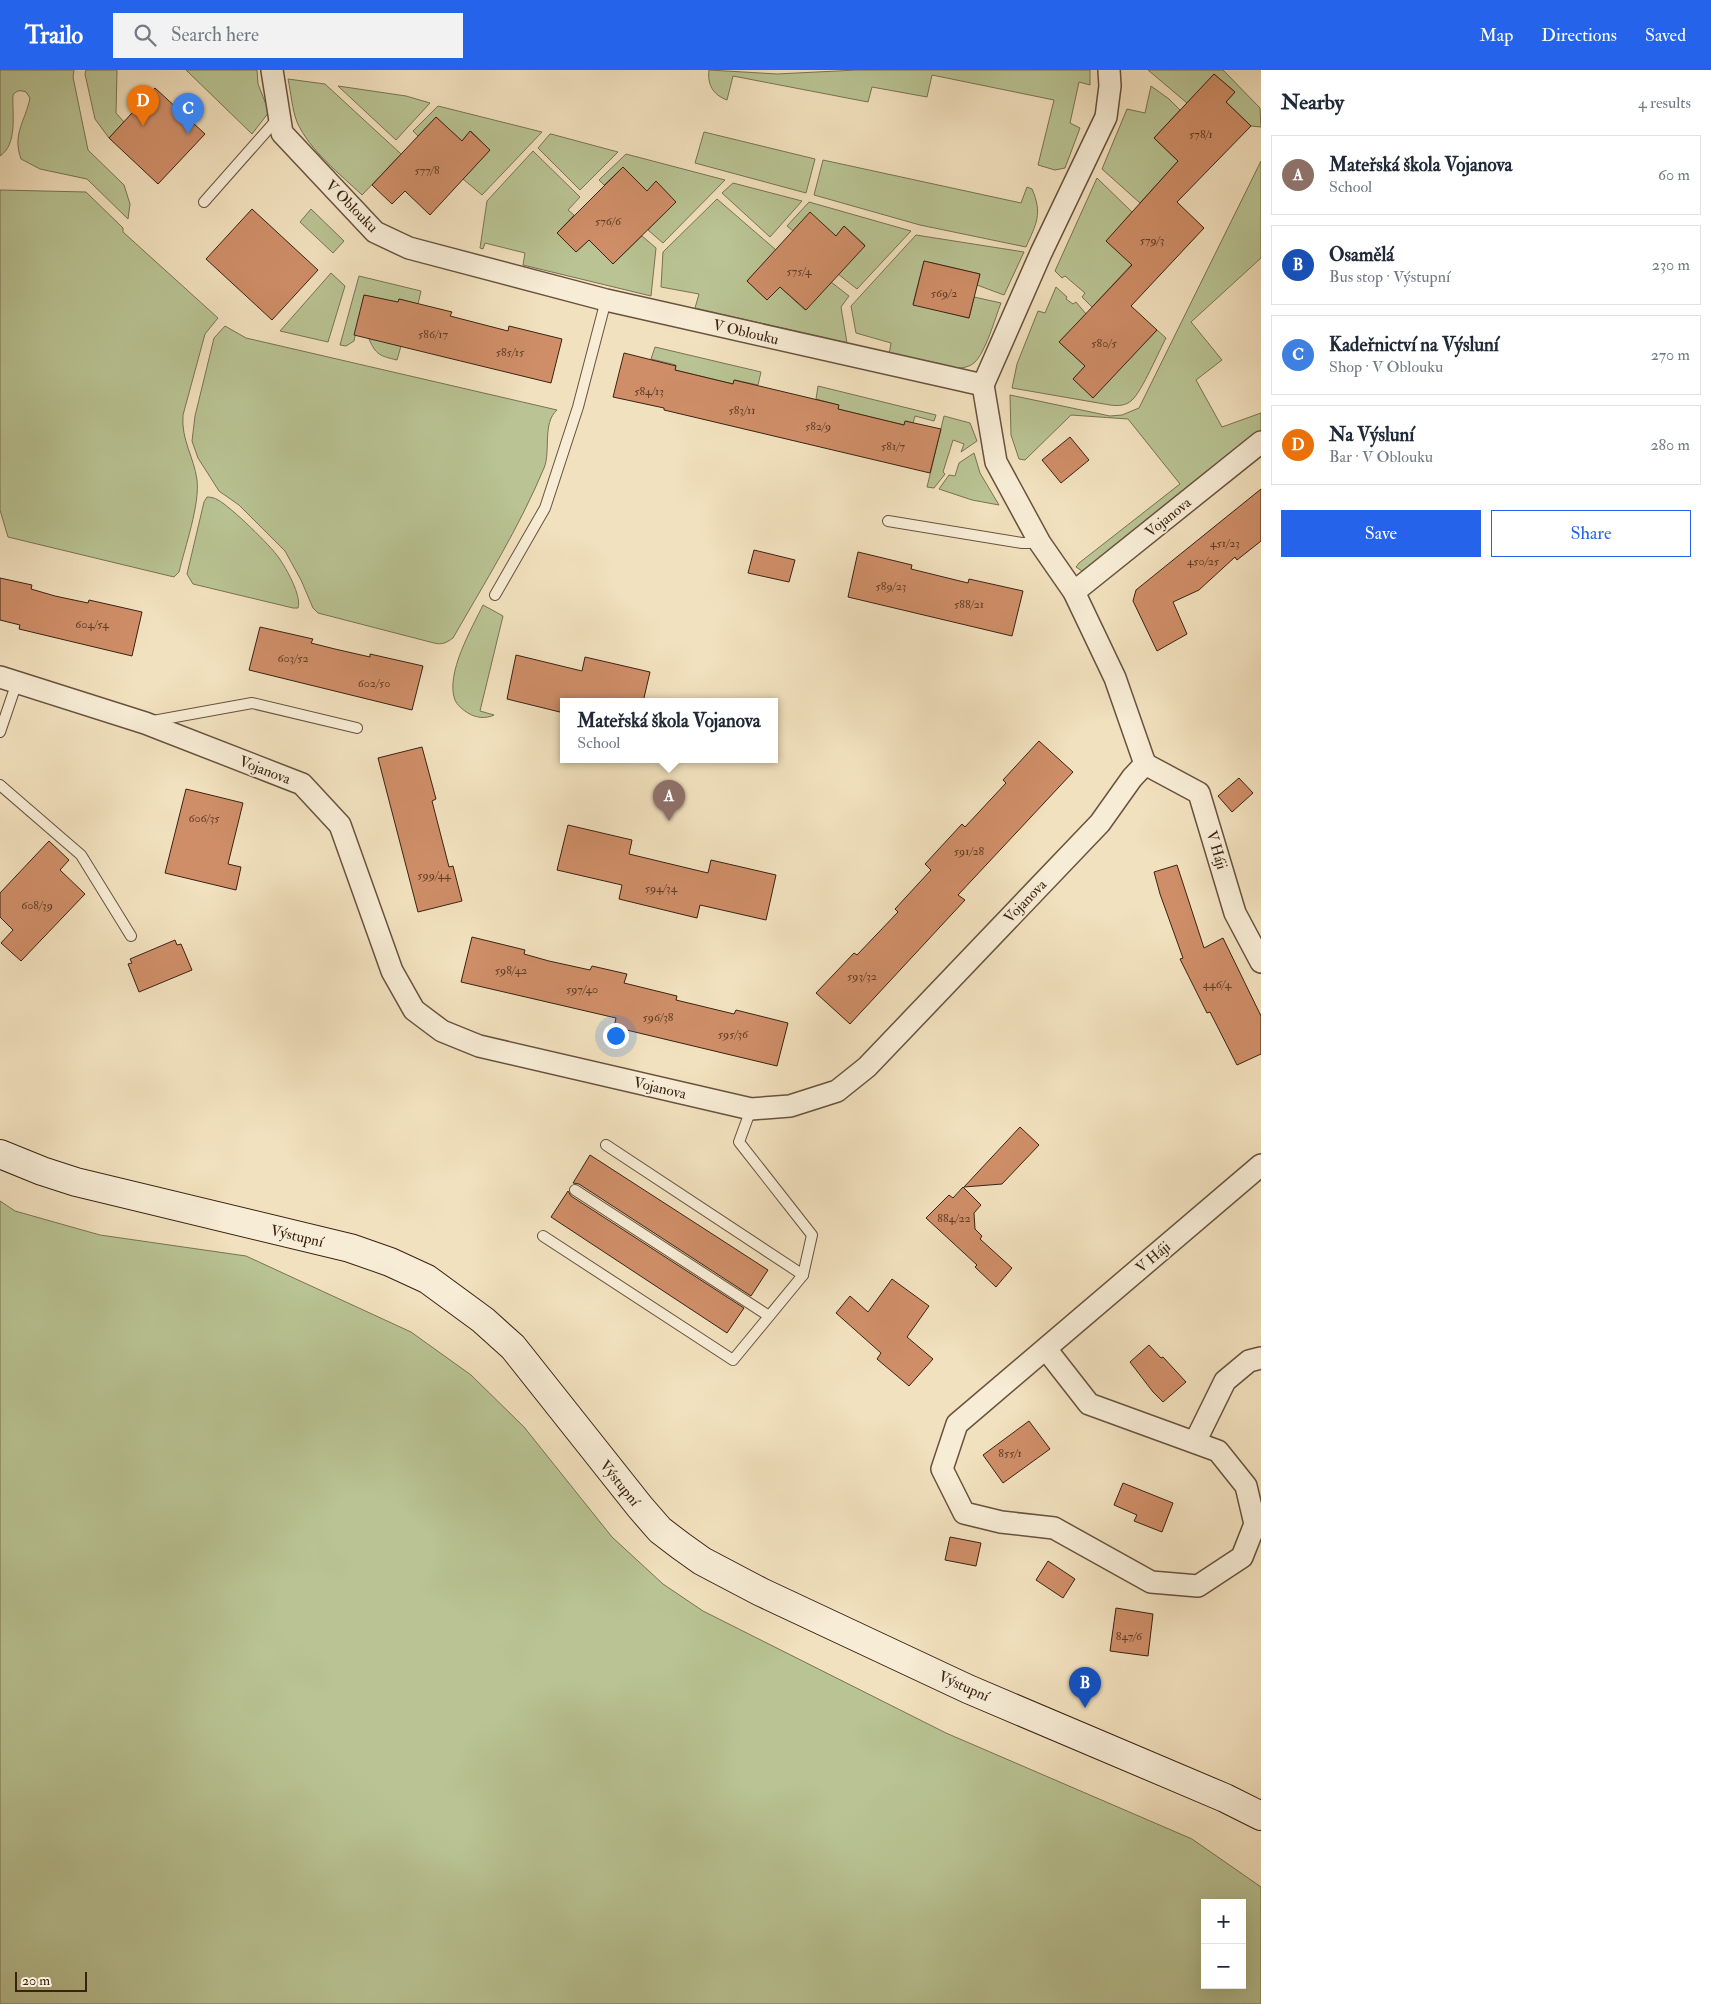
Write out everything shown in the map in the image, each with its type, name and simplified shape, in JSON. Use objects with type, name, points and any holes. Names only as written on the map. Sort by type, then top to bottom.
[{"type":"street","points":[[272,70],[280,124]]},
{"type":"street","points":[[1109,70],[1110,86],[1106,118],[1040,253],[983,385],[996,462],[1040,543],[1074,592],[1115,678],[1145,764]]},
{"type":"street","name":"V Oblouku","points":[[280,124],[375,232],[409,248],[606,300],[983,385]]},
{"type":"street","name":"Vojanova","points":[[1074,592],[1261,442]]},
{"type":"street","name":"Vojanova","points":[[8,679],[145,723],[302,784],[340,825],[392,971],[414,1010],[442,1031],[479,1046],[751,1109],[790,1106],[837,1091],[867,1067],[1100,823],[1132,778],[1145,764]]},
{"type":"street","name":"V Háji","points":[[1145,764],[1199,793],[1235,913],[1261,962]]},
{"type":"street","name":"Výstupní","points":[[0,1154],[76,1182],[350,1248],[390,1262],[427,1279],[483,1320],[513,1347],[660,1530],[702,1561],[761,1592],[968,1689],[1225,1798],[1261,1816]]},
{"type":"street","name":"V Háji","points":[[1195,1442],[1218,1451],[1246,1486],[1255,1524],[1242,1557],[1198,1586],[1151,1582],[1054,1528],[1001,1522],[964,1512],[942,1469],[957,1424],[1261,1165]]},
{"type":"street","points":[[1046,1349],[1089,1404],[1195,1442],[1225,1381],[1249,1361],[1261,1358]]},
{"type":"lane","points":[[204,202],[280,124]]},
{"type":"lane","points":[[495,595],[545,508],[578,408],[606,300]]},
{"type":"lane","points":[[888,522],[1022,544],[1040,543]]},
{"type":"lane","name":"Vojanova","points":[[0,732],[8,679]]},
{"type":"lane","points":[[145,723],[252,703],[357,728]]},
{"type":"lane","points":[[0,785],[81,855],[131,936]]},
{"type":"lane","points":[[542,1236],[733,1360],[803,1275],[812,1235],[739,1142],[751,1109]]},
{"type":"lane","points":[[606,1146],[803,1275]]},
{"type":"lane","points":[[575,1190],[770,1316]]},
{"type":"green space","points":[[0,70],[74,70],[73,77],[88,150],[124,185],[130,204],[128,219],[87,179],[40,169],[21,159],[18,142],[20,128],[30,98],[26,92],[19,91],[13,95],[12,136],[6,151],[0,156]]},
{"type":"green space","points":[[86,70],[117,70],[116,113],[124,122],[109,138],[95,119],[85,74]]},
{"type":"green space","points":[[186,70],[257,70],[258,84],[269,112],[252,134]]},
{"type":"green space","points":[[709,70],[777,74],[857,70],[1090,70],[1090,85],[1079,82],[1070,123],[1080,128],[1065,168],[1055,170],[1038,165],[1054,100],[932,75],[927,97],[872,87],[868,102],[733,76],[727,100],[718,95],[712,88],[709,80]]},
{"type":"green space","points":[[1148,70],[1223,70],[1260,108],[1261,127],[1251,126],[1226,102],[1235,92],[1214,74],[1187,103]]},
{"type":"green space","points":[[288,79],[325,84],[401,154],[362,195],[326,162],[303,133],[295,117]]},
{"type":"green space","points":[[338,86],[406,96],[430,103],[396,140]]},
{"type":"green space","points":[[1151,86],[1180,110],[1154,138],[1178,161],[1140,203],[1102,169],[1127,109],[1145,113]]},
{"type":"green space","points":[[438,106],[542,132],[482,195],[463,179],[490,150],[471,131],[462,141],[436,117],[418,136],[413,131]]},
{"type":"green space","points":[[704,132],[815,159],[806,193],[695,163]]},
{"type":"green space","points":[[550,134],[618,152],[580,190],[538,148]]},
{"type":"green space","points":[[533,151],[580,197],[568,210],[574,215],[557,233],[576,252],[589,240],[613,264],[642,236],[656,248],[651,296],[523,265],[525,253],[485,243],[483,249],[480,248],[487,201]]},
{"type":"green space","points":[[626,154],[725,180],[663,243],[648,230],[676,202],[656,182],[647,191],[623,167],[604,185],[599,180]]},
{"type":"green space","points":[[823,160],[1021,203],[1027,187],[1032,189],[1035,198],[1038,212],[1037,219],[1026,247],[920,225],[814,195]]},
{"type":"green space","points":[[1261,161],[1261,258],[1191,322],[1222,360],[1196,380],[1222,427],[1261,413],[1261,433],[1082,571],[1076,567],[1079,563],[1180,484],[1128,419],[1071,415],[1025,460],[1019,459],[1011,435],[1010,395],[1110,416],[1122,415],[1139,408]]},
{"type":"green space","points":[[1097,178],[1132,212],[1107,241],[1132,264],[1092,307],[1082,297],[1085,293],[1065,276],[1062,278],[1055,271]]},
{"type":"green space","points":[[733,183],[802,201],[770,237],[722,193]]},
{"type":"green space","points":[[0,190],[86,192],[123,228],[123,232],[218,318],[205,334],[183,415],[184,432],[197,480],[197,490],[188,538],[179,572],[174,577],[8,537],[0,510]]},
{"type":"green space","points":[[717,199],[776,250],[747,281],[767,300],[780,287],[805,310],[831,282],[849,296],[841,307],[847,343],[695,308],[699,294],[661,287],[663,252]]},
{"type":"green space","points":[[809,202],[911,231],[857,289],[838,274],[865,245],[844,226],[836,236],[810,213],[793,231],[787,226]]},
{"type":"green space","points":[[311,209],[344,241],[333,253],[300,222]]},
{"type":"green space","points":[[916,235],[1024,252],[1004,295],[977,285],[980,274],[924,261],[913,304],[969,318],[974,297],[1001,303],[982,351],[974,363],[967,367],[945,368],[889,355],[891,343],[856,333],[851,306]]},
{"type":"green space","points":[[331,273],[345,286],[328,342],[280,331]]},
{"type":"green space","points":[[359,276],[421,291],[418,304],[399,299],[388,343],[401,346],[397,360],[379,354],[369,339],[387,300],[364,295],[354,341],[346,346],[340,345]]},
{"type":"green space","points":[[1056,287],[1067,297],[1066,299],[1073,304],[1076,302],[1086,314],[1059,342],[1085,366],[1073,379],[1093,397],[1157,330],[1166,338],[1141,388],[1130,402],[1122,405],[1110,405],[1012,388],[1017,364],[1038,311],[1045,313]]},
{"type":"green space","points":[[225,326],[246,338],[557,410],[552,416],[548,430],[547,454],[544,468],[524,512],[453,638],[444,643],[437,644],[318,613],[313,608],[301,580],[285,551],[239,505],[219,491],[198,458],[192,441],[195,416],[214,338]]},
{"type":"green space","points":[[655,347],[761,372],[758,385],[735,380],[733,384],[675,370],[676,365],[651,359]]},
{"type":"green space","points":[[818,386],[936,415],[934,421],[915,416],[913,423],[906,421],[904,425],[838,409],[838,405],[816,399]]},
{"type":"green space","points":[[944,416],[970,423],[977,441],[961,452],[964,444],[953,440],[943,472],[945,474],[934,488],[927,487]]},
{"type":"green space","points":[[974,453],[980,473],[999,505],[972,500],[939,489],[949,475],[955,476],[959,463]]},
{"type":"green space","points":[[207,497],[217,499],[232,510],[275,552],[293,582],[298,597],[298,608],[193,584],[187,574],[204,502]]},
{"type":"green space","points":[[483,605],[503,616],[480,711],[494,715],[478,717],[466,712],[457,704],[453,689],[461,651]]},
{"type":"green space","points":[[0,1201],[15,1211],[100,1235],[246,1256],[411,1332],[471,1375],[524,1427],[612,1537],[663,1584],[703,1611],[946,1733],[1192,1839],[1261,1887],[1261,2004],[0,2004]]},
{"type":"building","points":[[1214,74],[1235,92],[1226,102],[1251,126],[1177,202],[1204,228],[1131,306],[1157,330],[1093,398],[1073,379],[1085,366],[1059,342],[1132,265],[1106,241],[1178,161],[1154,138]]},
{"type":"building","points":[[155,88],[205,134],[158,184],[109,138]]},
{"type":"building","points":[[436,117],[462,141],[470,131],[490,150],[430,215],[405,191],[392,204],[372,185]]},
{"type":"building","points":[[623,167],[647,191],[656,181],[676,202],[613,264],[589,240],[576,252],[557,233]]},
{"type":"building","points":[[252,209],[318,270],[272,320],[206,259]]},
{"type":"building","points":[[810,212],[836,236],[844,226],[865,246],[806,310],[780,287],[767,300],[747,281]]},
{"type":"building","points":[[924,261],[980,274],[969,318],[913,305]]},
{"type":"building","points":[[364,295],[398,302],[399,299],[452,312],[450,316],[508,331],[509,326],[562,339],[551,383],[354,335]]},
{"type":"building","points":[[624,353],[676,366],[675,370],[733,384],[734,380],[839,405],[838,409],[904,425],[905,421],[941,429],[930,473],[613,397]]},
{"type":"building","points":[[1070,437],[1089,460],[1061,483],[1042,460]]},
{"type":"building","points":[[1261,489],[1261,541],[1237,560],[1235,557],[1199,590],[1173,602],[1187,634],[1157,651],[1133,601],[1136,590]]},
{"type":"building","points":[[754,550],[795,560],[789,582],[748,573]]},
{"type":"building","points":[[858,552],[912,565],[911,569],[968,583],[969,579],[1023,591],[1012,636],[848,597]]},
{"type":"building","points":[[0,578],[32,585],[31,589],[55,596],[88,603],[89,600],[142,612],[132,656],[19,629],[20,625],[0,620]]},
{"type":"building","points":[[260,627],[313,639],[311,643],[335,649],[370,657],[370,654],[423,666],[412,710],[249,670]]},
{"type":"building","points":[[516,655],[582,671],[585,657],[650,672],[644,698],[560,698],[560,712],[507,699]]},
{"type":"building","points":[[1039,741],[1073,772],[958,895],[965,900],[850,1024],[816,993],[854,953],[857,955],[898,912],[895,909],[931,870],[925,864],[962,824],[965,827],[1006,783],[1003,780]]},
{"type":"building","points":[[422,747],[436,799],[432,801],[449,867],[453,866],[462,901],[418,912],[378,758]]},
{"type":"building","points":[[1239,778],[1253,793],[1232,812],[1218,796]]},
{"type":"building","points":[[186,789],[243,803],[228,864],[241,867],[236,890],[165,873]]},
{"type":"building","points":[[568,825],[632,840],[629,854],[708,873],[711,860],[776,875],[766,920],[700,905],[697,918],[619,899],[622,885],[557,870]]},
{"type":"building","points":[[49,841],[69,860],[60,870],[85,894],[21,961],[1,943],[13,930],[0,917],[0,893]]},
{"type":"building","points":[[1177,865],[1204,948],[1223,938],[1261,1016],[1261,1054],[1237,1065],[1210,1012],[1207,1013],[1180,959],[1183,958],[1160,894],[1154,872]]},
{"type":"building","points":[[472,937],[525,950],[524,954],[549,961],[590,970],[592,966],[627,974],[624,983],[677,996],[676,1000],[734,1014],[736,1010],[788,1023],[777,1066],[614,1027],[616,1018],[461,982]]},
{"type":"building","points":[[175,940],[177,945],[181,944],[192,970],[139,992],[128,964],[132,963],[130,959]]},
{"type":"building","points":[[1020,1127],[1039,1145],[1002,1184],[964,1187]]},
{"type":"building","points":[[590,1155],[768,1270],[751,1296],[579,1184],[573,1183]]},
{"type":"building","points":[[963,1187],[981,1205],[974,1213],[975,1229],[982,1236],[980,1239],[1012,1268],[996,1287],[975,1267],[977,1265],[926,1218],[949,1195],[953,1198]]},
{"type":"building","points":[[568,1191],[571,1196],[744,1308],[727,1333],[551,1217]]},
{"type":"building","points":[[892,1279],[929,1306],[907,1337],[933,1359],[909,1386],[877,1359],[881,1353],[836,1313],[850,1296],[868,1312]]},
{"type":"building","points":[[1149,1345],[1186,1382],[1163,1402],[1130,1362]]},
{"type":"building","points":[[1029,1421],[1050,1449],[1003,1483],[983,1455]]},
{"type":"building","points":[[1123,1483],[1173,1503],[1162,1532],[1134,1521],[1137,1515],[1114,1505]]},
{"type":"building","points":[[950,1537],[981,1543],[976,1566],[945,1560]]},
{"type":"building","points":[[1048,1561],[1075,1579],[1063,1598],[1036,1580]]},
{"type":"building","points":[[1116,1608],[1153,1614],[1148,1656],[1110,1651]]},
{"type":"place","name":"Na Výsluní","points":[[143,126]]},
{"type":"place","name":"Kadeřnictví na Výsluní","points":[[188,134]]},
{"type":"place","name":"Mateřská škola Vojanova","points":[[669,821]]},
{"type":"place","name":"Osamělá","points":[[1085,1708]]}]
